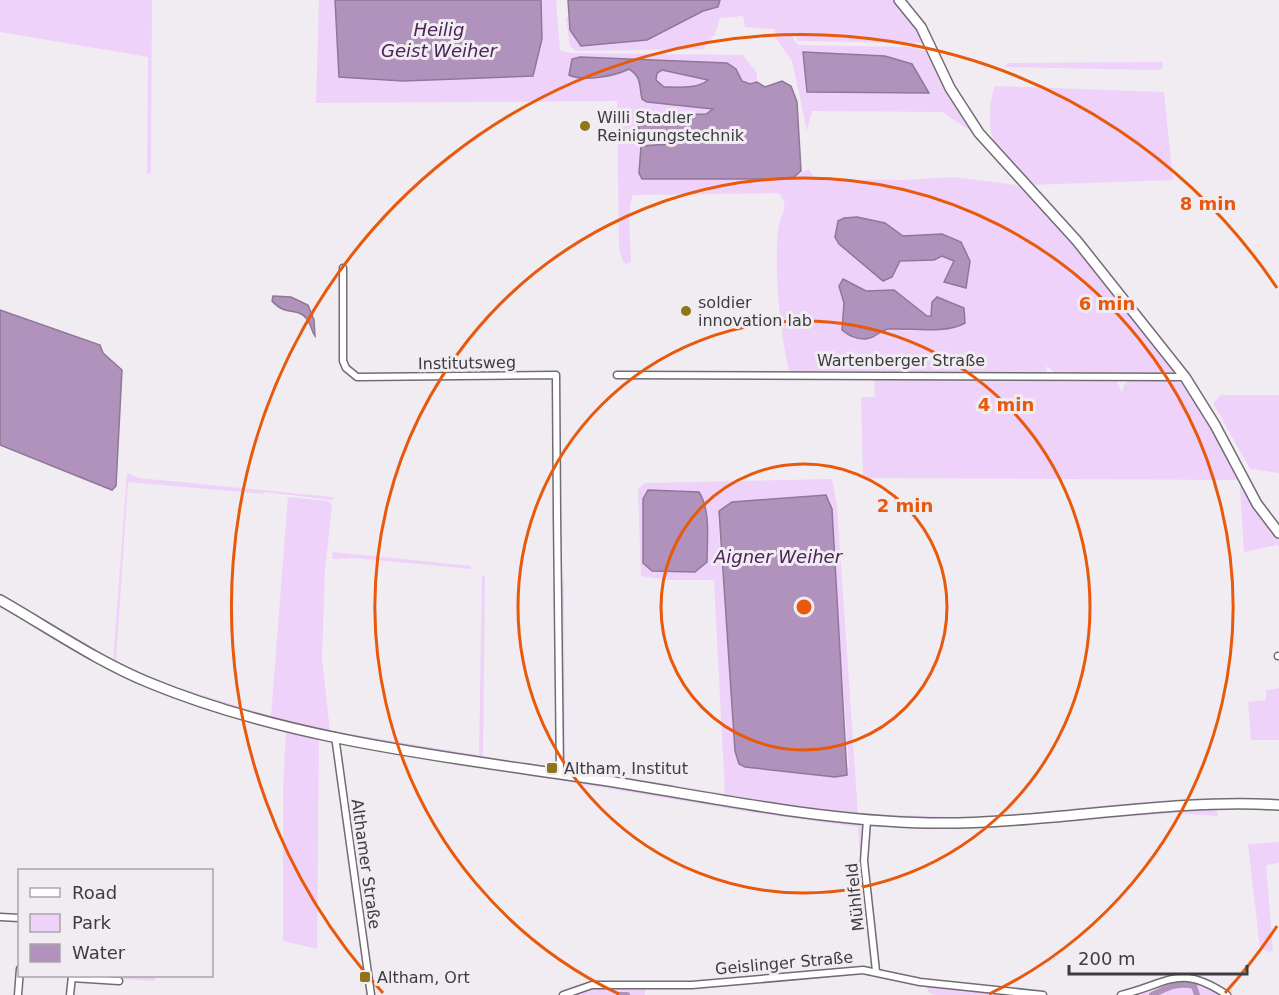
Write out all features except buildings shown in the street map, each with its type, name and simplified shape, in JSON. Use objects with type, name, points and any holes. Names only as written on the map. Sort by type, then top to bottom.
[{"type":"main road","points":[[899,0],[921,27],[950,88],[979,134],[1077,241],[1185,377],[1215,425],[1257,504],[1279,532]]},
{"type":"main road","points":[[0,600],[112,665],[152,684],[262,719],[335,736],[560,774],[867,820],[973,823],[1198,807],[1279,805]]},
{"type":"street","name":"Institutsweg","points":[[343,268],[343,361],[346,368],[357,377],[556,375],[560,774]]},
{"type":"street","name":"Wartenberger Straße","points":[[617,375],[1185,377]]},
{"type":"street","name":"Althamer Straße","points":[[335,736],[371,995]]},
{"type":"street","name":"Mühlfeld","points":[[867,820],[864,861],[876,971]]},
{"type":"street","points":[[0,917],[18,918]]},
{"type":"street","name":"Geislinger Straße","points":[[563,995],[592,985],[692,985],[848,970],[876,971],[920,982],[1043,995]]},
{"type":"street","points":[[18,995],[19,977]]},
{"type":"street","points":[[70,995],[72,977],[119,981]]},
{"type":"street","points":[[1121,995],[1176,977],[1198,979],[1227,995]]},
{"type":"green space","points":[[0,0],[152,0],[151,172],[147,174],[148,57],[0,32]]},
{"type":"green space","points":[[319,0],[335,0],[340,77],[403,81],[533,76],[542,39],[541,0],[556,0],[560,50],[569,53],[743,55],[757,73],[757,82],[750,84],[742,81],[736,69],[629,69],[638,78],[640,90],[714,109],[706,114],[637,116],[638,131],[646,139],[670,138],[670,144],[646,145],[793,177],[809,169],[815,179],[905,180],[953,177],[1017,185],[1065,232],[1173,368],[1172,372],[1161,375],[1055,373],[1047,366],[1046,373],[789,371],[777,282],[778,231],[784,211],[782,198],[778,193],[633,195],[629,218],[631,262],[627,264],[623,262],[619,248],[617,101],[316,103]],"holes":[[[885,223],[903,236],[942,234],[961,242],[966,288],[945,277],[953,267],[954,261],[942,256],[934,260],[900,261],[892,277],[883,281],[845,247]],[[839,286],[866,291],[894,290],[927,316],[932,312],[932,302],[958,327],[905,331],[888,328],[871,339],[842,318],[844,303]]]},
{"type":"green space","points":[[720,0],[892,0],[916,25],[922,43],[798,41],[796,36],[792,36],[798,45],[910,47],[926,51],[936,72],[975,134],[942,112],[812,111],[807,131],[792,61],[775,37],[775,29],[745,27],[743,16],[720,18],[715,34],[703,49],[576,51],[570,46],[566,18],[569,16],[570,30],[581,46],[647,40],[703,11],[718,7]],"holes":[[[804,52],[885,56],[912,64],[928,92],[807,92]]]},
{"type":"green space","points":[[1163,62],[1162,69],[1153,70],[1004,67],[1007,63]]},
{"type":"green space","points":[[662,70],[708,80],[693,86],[664,87],[656,80],[657,73]]},
{"type":"green space","points":[[995,86],[1164,92],[1173,180],[1030,185],[1014,171],[996,148],[990,120]]},
{"type":"green space","points":[[874,378],[1117,381],[1122,393],[1128,381],[1174,380],[1186,387],[1195,397],[1239,480],[863,478],[861,397],[875,397]]},
{"type":"green space","points":[[1221,395],[1279,395],[1279,473],[1250,469],[1213,403]]},
{"type":"green space","points":[[127,473],[139,478],[333,497],[333,500],[264,492],[264,494],[128,482],[116,661],[163,683],[271,716],[288,497],[329,501],[332,507],[325,569],[322,658],[330,731],[278,721],[168,687],[113,661]]},
{"type":"green space","points":[[832,479],[837,506],[858,815],[837,814],[565,770],[562,760],[561,588],[564,575],[565,767],[725,794],[714,580],[669,580],[641,576],[638,489],[645,483]],"holes":[[[826,495],[830,500],[849,768],[745,767],[739,764],[735,751],[718,517],[732,502]]]},
{"type":"green space","points":[[1240,487],[1244,487],[1279,537],[1279,547],[1277,545],[1244,552]]},
{"type":"green space","points":[[333,552],[471,566],[471,569],[356,558],[332,559]]},
{"type":"green space","points":[[482,576],[485,576],[483,756],[555,767],[551,769],[472,757],[338,732],[479,755]]},
{"type":"green space","points":[[0,593],[110,658],[106,659],[0,597]]},
{"type":"green space","points":[[0,603],[116,670],[319,739],[317,949],[283,941],[283,787],[286,732],[137,684],[93,661]]},
{"type":"green space","points":[[1279,688],[1279,740],[1251,740],[1248,702],[1266,700],[1266,690]]},
{"type":"green space","points":[[487,766],[550,775],[553,778],[554,776],[862,823],[862,854],[873,955],[863,902],[858,827],[743,811],[484,768]]},
{"type":"green space","points":[[1144,802],[1148,805],[967,820],[872,814],[976,818]]},
{"type":"green space","points":[[1217,809],[1218,816],[1174,813],[1007,826],[871,827],[867,858],[879,961],[877,961],[866,869],[869,826],[872,824]]},
{"type":"green space","points":[[1279,842],[1279,863],[1266,865],[1273,950],[1269,952],[1260,948],[1248,844]]},
{"type":"green space","points":[[155,977],[155,981],[102,978]]},
{"type":"green space","points":[[1184,979],[1204,985],[1220,995],[1136,995]]},
{"type":"green space","points":[[927,986],[1008,995],[934,995],[928,992]]},
{"type":"green space","points":[[589,988],[645,988],[645,995],[568,995]]},
{"type":"water","name":"Heilig Geist Weiher","points":[[335,0],[541,0],[542,39],[533,76],[403,81],[339,77]]},
{"type":"water","points":[[568,0],[720,0],[718,7],[703,11],[647,40],[581,46],[570,30]]},
{"type":"water","points":[[803,52],[885,56],[912,64],[929,93],[807,92]]},
{"type":"water","points":[[580,57],[727,63],[736,69],[742,81],[750,84],[757,82],[765,87],[782,81],[791,86],[797,102],[801,171],[794,177],[780,179],[642,179],[639,173],[641,146],[669,144],[670,139],[640,137],[637,116],[706,114],[713,109],[647,102],[642,99],[638,79],[629,69],[599,77],[583,78],[569,75],[572,59]],"holes":[[[662,70],[708,80],[693,86],[675,87],[664,87],[656,80],[657,73]]]},
{"type":"water","points":[[857,217],[885,223],[903,236],[942,234],[961,242],[970,261],[966,288],[944,282],[954,261],[942,256],[934,260],[900,261],[892,277],[883,281],[839,244],[835,237],[838,221]]},
{"type":"water","points":[[843,279],[866,291],[894,290],[927,316],[931,316],[932,302],[937,297],[964,308],[965,323],[939,329],[889,329],[868,339],[855,338],[842,330],[844,303],[839,286]]},
{"type":"water","points":[[273,296],[291,297],[308,305],[314,320],[315,336],[303,315],[277,306],[272,301]]},
{"type":"water","points":[[0,310],[100,345],[103,353],[122,370],[116,486],[112,490],[0,445]]},
{"type":"water","points":[[648,490],[699,492],[707,516],[707,562],[695,572],[652,571],[643,563],[643,499]]},
{"type":"water","name":"Aigner Weiher","points":[[826,495],[832,509],[847,775],[835,777],[745,767],[739,764],[735,751],[719,511],[732,502]]},
{"type":"waterway","points":[[1152,995],[1172,986],[1182,985],[1194,986],[1197,995]]},
{"type":"waterway","points":[[619,995],[627,995]]},
{"type":"place","name":"Willi Stadler Reinigungstechnik","points":[[585,126]]},
{"type":"place","name":"soldier innovation lab","points":[[686,311]]},
{"type":"place","name":"Altham, Institut","points":[[552,768]]},
{"type":"place","name":"Altham, Ort","points":[[365,977]]}]
